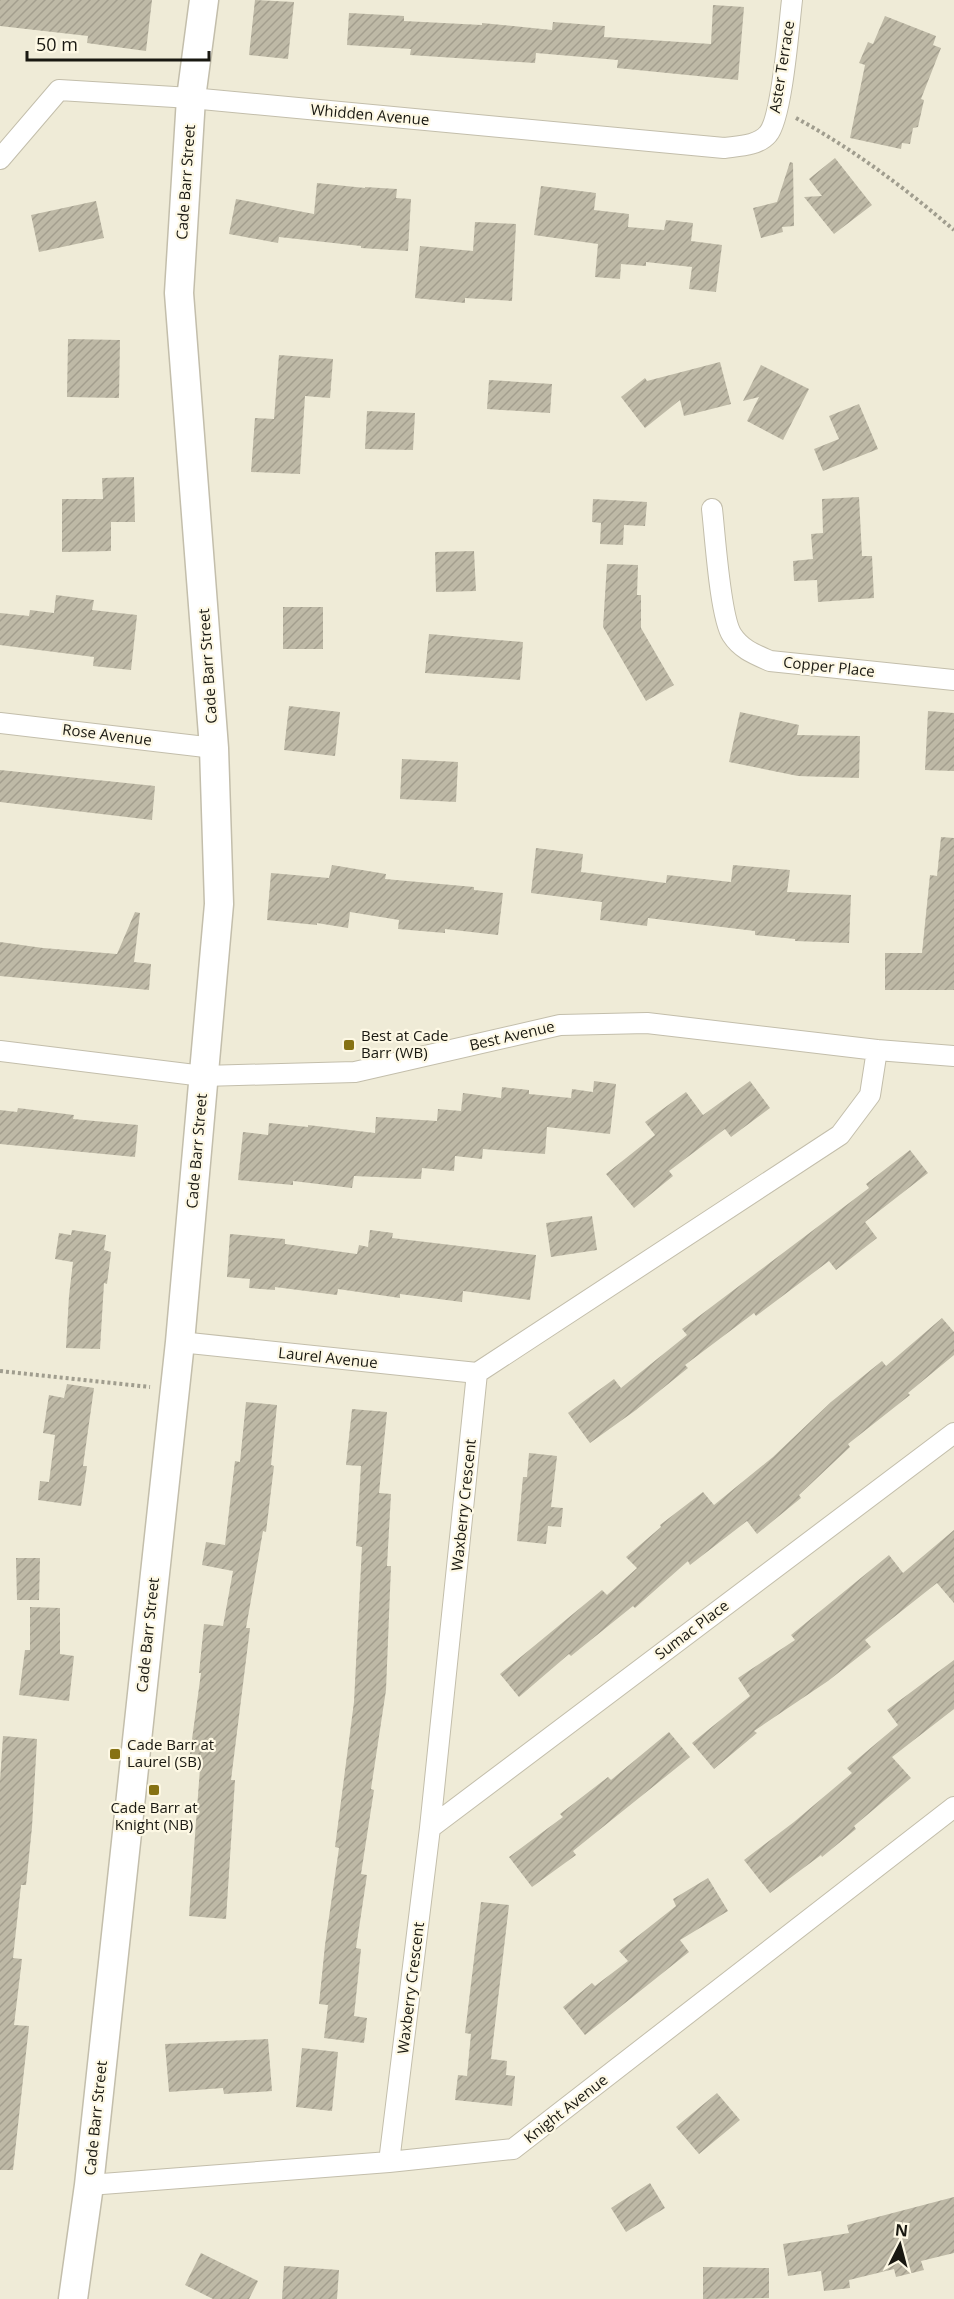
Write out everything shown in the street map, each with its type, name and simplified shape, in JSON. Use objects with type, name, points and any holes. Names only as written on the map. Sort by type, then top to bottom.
[{"type":"street","name":"Cade Barr Street","points":[[73,2299],[89,2185],[175,1390],[219,904],[214,748],[179,293],[191,98],[204,0]]},
{"type":"street","name":"Aster Terrace","points":[[768,134],[778,109],[792,0]]},
{"type":"street","name":"Whidden Avenue","points":[[0,159],[59,90],[191,98],[724,148],[751,144],[768,134]]},
{"type":"street","name":"Copper Place","points":[[712,509],[724,609],[730,633],[745,650],[770,661],[954,680]]},
{"type":"street","name":"Rose Avenue","points":[[0,723],[214,748]]},
{"type":"street","name":"Best Avenue","points":[[0,1051],[203,1076],[355,1072],[560,1025],[647,1023],[877,1050],[954,1056]]},
{"type":"street","points":[[477,1374],[840,1135],[870,1095],[877,1050]]},
{"type":"street","name":"Laurel Avenue","points":[[180,1342],[477,1374]]},
{"type":"street","name":"Waxberry Crescent","points":[[389,2162],[430,1828],[477,1374]]},
{"type":"street","name":"Sumac Place","points":[[430,1828],[954,1433]]},
{"type":"street","name":"Knight Avenue","points":[[89,2185],[389,2162],[513,2149],[954,1807]]},
{"type":"path","points":[[778,109],[826,134],[897,183],[954,230]]},
{"type":"path","points":[[0,1371],[175,1390]]},
{"type":"building","points":[[0,0],[152,0],[146,51],[87,43],[88,36],[0,26]]},
{"type":"building","points":[[255,0],[294,2],[288,59],[249,55]]},
{"type":"building","points":[[713,5],[744,7],[738,80],[617,68],[618,60],[536,53],[535,63],[410,55],[411,49],[347,45],[349,13],[404,16],[404,21],[482,25],[482,23],[552,30],[553,22],[605,26],[604,37],[711,44]]},
{"type":"building","points":[[885,16],[936,36],[933,45],[941,48],[921,99],[924,100],[918,127],[913,128],[910,144],[902,143],[901,149],[850,138],[865,65],[859,63],[868,42],[873,44]]},
{"type":"building","points":[[835,158],[872,205],[834,234],[804,197],[822,196],[809,179]]},
{"type":"building","points":[[790,162],[793,163],[794,226],[782,227],[783,232],[761,238],[753,208],[777,202]]},
{"type":"building","points":[[317,183],[397,189],[396,198],[411,199],[408,251],[361,248],[361,246],[279,237],[278,243],[229,234],[236,199],[314,214]]},
{"type":"building","points":[[541,186],[596,193],[594,210],[629,214],[628,227],[664,230],[666,220],[693,223],[691,241],[722,245],[716,292],[689,289],[692,267],[646,262],[646,266],[621,264],[620,279],[595,277],[598,244],[534,235]]},
{"type":"building","points":[[96,201],[104,238],[39,252],[31,215]]},
{"type":"building","points":[[475,222],[516,224],[512,301],[465,298],[465,303],[415,298],[420,246],[473,251]]},
{"type":"building","points":[[68,339],[120,340],[119,398],[67,397]]},
{"type":"building","points":[[279,355],[333,359],[330,398],[305,396],[300,474],[251,472],[255,418],[274,419]]},
{"type":"building","points":[[720,362],[731,404],[684,416],[680,400],[645,428],[621,397],[645,378],[647,381]]},
{"type":"building","points":[[761,365],[809,389],[783,440],[747,421],[759,397],[743,401]]},
{"type":"building","points":[[489,380],[552,384],[550,413],[487,409]]},
{"type":"building","points":[[859,404],[878,449],[823,471],[814,449],[839,439],[829,416]]},
{"type":"building","points":[[367,411],[415,413],[413,450],[365,449]]},
{"type":"building","points":[[134,477],[135,522],[111,522],[111,551],[62,552],[62,499],[103,499],[102,478]]},
{"type":"building","points":[[859,497],[862,556],[872,556],[874,598],[818,602],[817,580],[794,581],[793,561],[813,559],[811,534],[823,533],[822,499]]},
{"type":"building","points":[[593,499],[647,502],[645,526],[624,525],[623,545],[600,544],[601,523],[592,522]]},
{"type":"building","points":[[474,551],[476,591],[436,592],[435,552]]},
{"type":"building","points":[[607,564],[638,565],[637,595],[641,595],[641,628],[674,685],[646,701],[603,627]]},
{"type":"building","points":[[56,595],[94,600],[92,610],[137,615],[131,670],[93,666],[94,657],[0,645],[0,613],[29,616],[30,610],[54,613]]},
{"type":"building","points":[[283,607],[323,607],[323,649],[283,649]]},
{"type":"building","points":[[429,634],[523,642],[520,680],[425,673]]},
{"type":"building","points":[[289,706],[340,712],[335,756],[284,750]]},
{"type":"building","points":[[928,711],[954,713],[954,771],[925,770]]},
{"type":"building","points":[[740,712],[799,725],[797,735],[860,736],[859,778],[798,776],[729,762]]},
{"type":"building","points":[[402,759],[458,762],[456,802],[400,799]]},
{"type":"building","points":[[0,770],[155,786],[152,820],[0,802]]},
{"type":"building","points":[[941,837],[954,838],[954,990],[885,990],[885,953],[922,953],[930,875],[937,876]]},
{"type":"building","points":[[536,848],[583,854],[581,872],[666,883],[667,875],[731,882],[733,865],[790,870],[787,892],[851,895],[849,943],[795,941],[795,939],[755,935],[755,931],[648,918],[647,926],[600,920],[602,902],[531,893]]},
{"type":"building","points":[[332,865],[386,874],[385,879],[474,887],[474,890],[503,893],[498,935],[445,929],[445,933],[398,929],[399,920],[350,912],[348,928],[317,923],[317,925],[267,920],[271,873],[329,878]]},
{"type":"building","points":[[135,912],[140,913],[134,962],[151,964],[149,990],[0,976],[0,942],[117,954]]},
{"type":"building","points":[[594,1081],[616,1084],[610,1134],[547,1127],[545,1154],[483,1149],[482,1159],[455,1156],[454,1171],[422,1168],[421,1179],[354,1176],[352,1188],[293,1181],[293,1185],[238,1180],[243,1132],[268,1135],[269,1123],[375,1133],[376,1117],[437,1121],[438,1109],[461,1111],[463,1093],[501,1098],[502,1087],[529,1090],[529,1094],[571,1098],[572,1089],[593,1092]]},
{"type":"building","points":[[750,1081],[770,1108],[731,1137],[725,1129],[669,1171],[673,1176],[634,1208],[606,1174],[655,1135],[645,1122],[686,1092],[703,1115]]},
{"type":"building","points":[[18,1108],[74,1115],[73,1119],[138,1125],[135,1157],[0,1144],[0,1110],[17,1112]]},
{"type":"building","points":[[910,1150],[928,1173],[865,1222],[877,1238],[836,1270],[829,1261],[756,1316],[754,1313],[685,1365],[688,1368],[636,1410],[590,1443],[568,1413],[614,1379],[621,1388],[687,1335],[682,1329],[869,1188],[866,1184]]},
{"type":"building","points":[[592,1216],[597,1250],[551,1257],[546,1223]]},
{"type":"building","points":[[72,1230],[106,1235],[104,1250],[111,1252],[107,1284],[104,1283],[100,1349],[66,1348],[73,1262],[55,1259],[59,1233],[71,1235]]},
{"type":"building","points":[[370,1230],[393,1233],[392,1238],[536,1255],[530,1300],[463,1291],[462,1302],[400,1294],[400,1298],[338,1289],[337,1295],[275,1287],[275,1290],[249,1288],[250,1279],[227,1277],[230,1234],[285,1239],[285,1244],[357,1254],[359,1245],[368,1247]]},
{"type":"building","points":[[942,1318],[954,1332],[954,1355],[908,1393],[910,1395],[848,1444],[850,1447],[799,1495],[801,1498],[757,1534],[747,1521],[690,1565],[688,1561],[635,1608],[633,1606],[571,1656],[569,1654],[519,1697],[500,1674],[602,1590],[607,1595],[637,1568],[626,1557],[661,1527],[660,1525],[703,1492],[714,1505],[773,1457],[831,1402],[882,1361],[886,1366]]},
{"type":"building","points":[[67,1384],[94,1388],[83,1466],[87,1466],[81,1506],[38,1500],[40,1481],[49,1482],[55,1435],[43,1433],[49,1395],[64,1398]]},
{"type":"building","points":[[246,1402],[277,1405],[271,1465],[274,1466],[266,1532],[263,1531],[246,1628],[250,1628],[231,1780],[235,1780],[226,1919],[189,1916],[201,1755],[190,1754],[201,1673],[199,1673],[204,1624],[223,1626],[233,1571],[202,1565],[206,1542],[225,1545],[235,1461],[240,1462]]},
{"type":"building","points":[[352,1409],[387,1412],[379,1493],[391,1494],[387,1566],[391,1566],[386,1690],[361,1874],[367,1875],[356,1948],[361,1949],[354,2016],[367,2018],[364,2043],[324,2038],[328,2005],[319,2004],[339,1848],[335,1847],[354,1702],[362,1547],[356,1546],[361,1466],[346,1465]]},
{"type":"building","points":[[529,1453],[557,1456],[551,1507],[563,1508],[561,1527],[548,1526],[546,1544],[517,1541],[523,1477],[527,1477]]},
{"type":"building","points":[[954,1530],[954,1603],[937,1583],[865,1640],[871,1647],[828,1681],[754,1731],[757,1733],[714,1769],[692,1743],[750,1696],[738,1678],[795,1640],[791,1635],[889,1555],[903,1573]]},
{"type":"building","points":[[16,1558],[40,1558],[39,1600],[17,1600]]},
{"type":"building","points":[[30,1607],[60,1608],[60,1654],[74,1656],[69,1701],[19,1695],[25,1650],[30,1650]]},
{"type":"building","points":[[954,1660],[954,1709],[892,1757],[911,1778],[854,1826],[856,1829],[822,1857],[821,1855],[770,1893],[744,1860],[852,1773],[847,1768],[898,1725],[887,1710]]},
{"type":"building","points":[[669,1732],[690,1757],[573,1851],[576,1855],[532,1887],[509,1857],[563,1817],[560,1814],[608,1777],[611,1780]]},
{"type":"building","points":[[3,1736],[37,1739],[26,1885],[21,1885],[13,1958],[22,1959],[14,2025],[29,2026],[13,2170],[0,2170],[0,1781]]},
{"type":"building","points":[[708,1878],[728,1911],[680,1940],[689,1952],[585,2035],[563,2007],[592,1983],[595,1986],[628,1961],[619,1951],[676,1906],[673,1899]]},
{"type":"building","points":[[481,1902],[509,1905],[491,2059],[507,2061],[506,2075],[515,2076],[512,2106],[455,2100],[458,2075],[467,2076],[471,2034],[465,2033]]},
{"type":"building","points":[[268,2039],[272,2091],[224,2094],[223,2088],[169,2092],[165,2044]]},
{"type":"building","points":[[302,2048],[338,2052],[332,2111],[296,2107]]},
{"type":"building","points":[[717,2093],[740,2120],[699,2154],[676,2127]]},
{"type":"building","points":[[650,2183],[665,2208],[626,2232],[611,2208]]},
{"type":"building","points":[[954,2197],[954,2253],[921,2261],[924,2270],[896,2277],[894,2269],[849,2280],[850,2288],[824,2291],[821,2271],[788,2276],[783,2244],[849,2233],[847,2225]]},
{"type":"building","points":[[201,2253],[258,2281],[249,2299],[213,2299],[185,2285]]},
{"type":"building","points":[[284,2266],[339,2270],[337,2299],[282,2299]]},
{"type":"building","points":[[703,2267],[769,2268],[769,2298],[703,2299]]},
{"type":"place","name":"Best at Cade Barr (WB)","points":[[349,1045]]},
{"type":"place","name":"Cade Barr at Laurel (SB)","points":[[115,1754]]},
{"type":"place","name":"Cade Barr at Knight (NB)","points":[[154,1790]]}]
